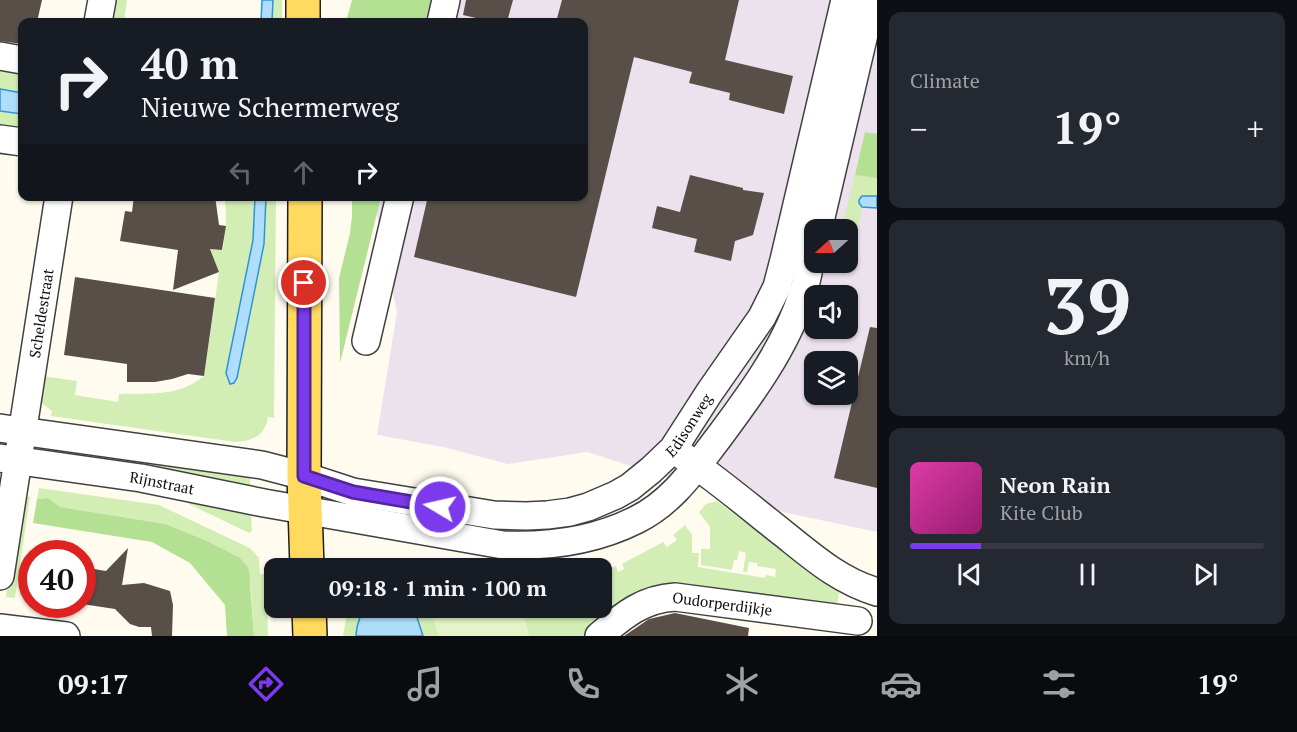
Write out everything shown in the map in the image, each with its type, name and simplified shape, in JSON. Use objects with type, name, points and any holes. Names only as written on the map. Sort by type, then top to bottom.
[{"type":"main road","points":[[303,0],[303,18]]},
{"type":"main road","points":[[305,201],[304,476],[307,558]]},
{"type":"main road","points":[[309,618],[310,636]]},
{"type":"street","points":[[99,18],[102,0]]},
{"type":"street","points":[[442,18],[446,0]]},
{"type":"street","name":"Edisonweg","points":[[820,219],[849,37],[845,0]]},
{"type":"street","name":"Edisonweg","points":[[304,476],[353,492],[494,515],[526,516],[570,512],[588,507],[616,495],[642,478],[673,449],[762,317],[777,287],[849,37],[872,0]]},
{"type":"street","points":[[0,56],[18,59]]},
{"type":"street","points":[[0,139],[18,141]]},
{"type":"street","name":"Scheldestraat","points":[[11,430],[58,201]]},
{"type":"street","points":[[366,341],[399,201]]},
{"type":"street","points":[[305,511],[503,545],[561,543],[597,536],[637,520],[676,492],[750,396],[778,349],[802,296],[807,273]]},
{"type":"street","points":[[0,576],[11,430]]},
{"type":"street","name":"Rijnstraat","points":[[11,430],[262,465],[304,476]]},
{"type":"street","points":[[673,449],[826,567],[852,583],[871,590],[856,628]]},
{"type":"street","name":"Rijnstraat","points":[[9,460],[141,478],[305,511]]},
{"type":"street","name":"Oudorperdijkje","points":[[599,636],[640,606],[663,598],[675,597],[856,628]]},
{"type":"street","points":[[0,628],[66,636]]},
{"type":"shaded area","points":[[352,0],[877,0],[877,532],[759,507],[587,452],[508,464],[443,447],[377,435],[397,312],[374,201],[588,201],[588,18],[350,18]]},
{"type":"green space","points":[[115,0],[127,0],[125,18],[113,18]]},
{"type":"green space","points":[[273,0],[282,0],[282,18],[272,18]]},
{"type":"green space","points":[[352,0],[431,0],[426,18],[347,18]]},
{"type":"green space","points":[[0,65],[18,67],[18,92],[0,89]]},
{"type":"green space","points":[[0,111],[18,113],[18,133],[0,130]]},
{"type":"green space","points":[[865,132],[877,134],[877,178],[855,175]]},
{"type":"green space","points":[[855,175],[877,178],[877,196],[864,196],[860,204],[862,207],[858,228],[858,219],[844,219]]},
{"type":"green space","points":[[225,201],[255,201],[253,240],[234,383],[237,378],[264,244],[266,201],[276,201],[274,418],[268,417],[264,429],[253,439],[235,442],[51,416],[52,411],[39,401],[43,376],[77,381],[75,395],[118,402],[119,394],[175,390],[184,388],[204,376],[219,272],[210,249],[223,250]]},
{"type":"green space","points":[[352,201],[380,201],[340,363],[339,278],[352,216]]},
{"type":"green space","points":[[51,443],[250,473],[250,489],[48,460]]},
{"type":"green space","points":[[39,488],[159,505],[250,548],[259,558],[260,574],[264,574],[264,618],[267,618],[268,636],[254,636],[251,589],[239,557],[167,524],[59,507],[48,498],[37,499]]},
{"type":"green space","points":[[20,496],[30,497],[24,540],[18,540],[18,578],[15,598],[6,597]]},
{"type":"green space","points":[[48,498],[60,507],[166,524],[239,557],[249,571],[254,636],[227,636],[225,605],[190,563],[152,542],[33,523],[37,499]]},
{"type":"green space","points":[[190,501],[251,512],[252,531],[249,533],[189,504]]},
{"type":"green space","points":[[717,501],[839,593],[836,613],[687,586],[594,636],[529,636],[524,618],[612,618],[612,567],[616,566],[618,572],[624,569],[622,564],[663,542],[667,547],[677,540],[673,535],[685,525],[692,535],[692,553],[699,553],[698,567],[765,578],[766,575],[775,577],[776,569],[757,566],[757,563],[749,562],[747,572],[743,572],[746,553],[739,551],[732,570],[701,565],[701,549],[710,549],[710,527],[699,512],[706,504]]},
{"type":"green space","points":[[346,618],[360,618],[356,636],[343,636]]},
{"type":"green space","points":[[417,618],[434,618],[439,636],[423,636]]},
{"type":"green space","points":[[434,618],[524,618],[529,636],[439,636]]},
{"type":"water","points":[[262,0],[273,0],[272,18],[261,18]]},
{"type":"water","points":[[0,89],[18,92],[18,113],[0,111]]},
{"type":"water","points":[[862,196],[877,196],[877,208],[862,207],[859,200]]},
{"type":"water","points":[[255,201],[266,201],[264,244],[237,378],[234,383],[230,384],[226,373],[253,240]]},
{"type":"water","points":[[360,618],[417,618],[423,636],[356,636]]},
{"type":"building","points":[[0,0],[42,0],[38,18],[18,18],[18,43],[0,41]]},
{"type":"building","points":[[466,0],[513,0],[508,18],[476,18],[463,15]]},
{"type":"building","points":[[562,0],[739,0],[725,60],[793,76],[784,114],[729,100],[730,93],[689,83],[692,72],[634,57],[576,297],[414,257],[427,201],[588,201],[588,18],[557,18]]},
{"type":"building","points":[[690,175],[743,188],[743,190],[764,193],[753,235],[735,241],[731,261],[694,252],[697,239],[652,228],[657,206],[680,212]]},
{"type":"building","points":[[133,201],[216,201],[219,225],[226,226],[222,250],[210,249],[219,272],[173,290],[178,250],[120,241],[125,211],[132,212]]},
{"type":"building","points":[[75,277],[215,298],[204,376],[188,374],[155,382],[127,382],[127,364],[64,355]]},
{"type":"building","points":[[870,327],[877,328],[877,488],[834,478],[851,405],[858,405],[858,377]]},
{"type":"building","points":[[128,548],[122,585],[144,583],[170,591],[173,605],[172,636],[152,636],[151,627],[130,624],[115,609],[96,606],[96,569],[106,571]]},
{"type":"building","points":[[675,613],[749,628],[748,636],[624,636],[649,619]]},
{"type":"route","points":[[304,283],[304,476],[353,492],[440,507]]}]
